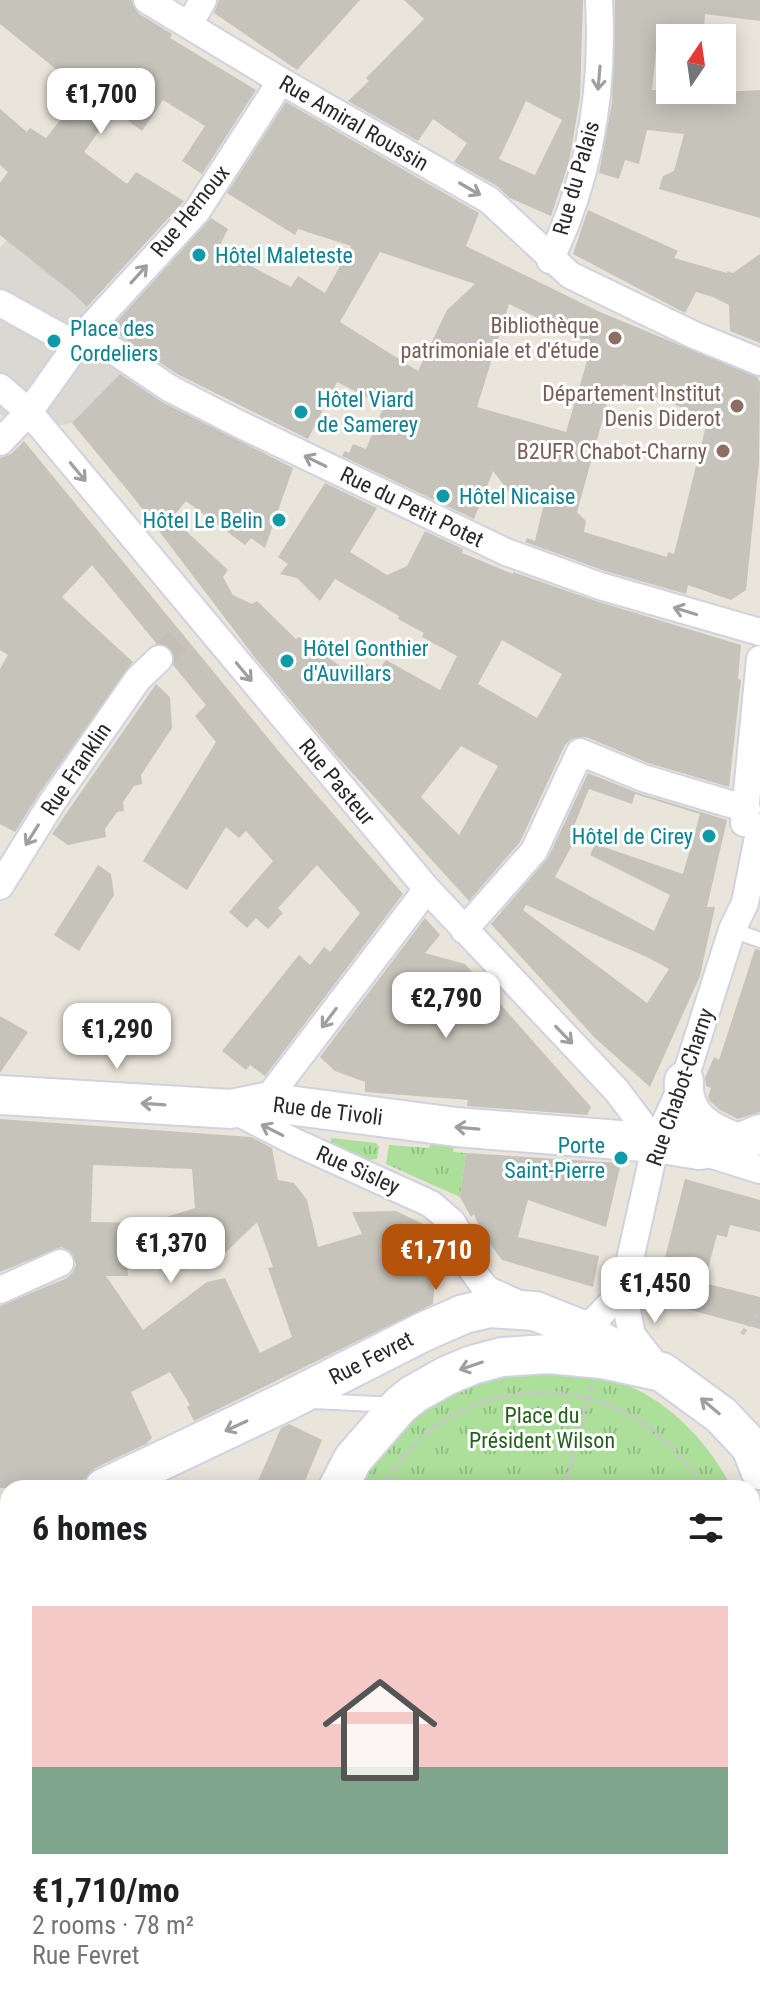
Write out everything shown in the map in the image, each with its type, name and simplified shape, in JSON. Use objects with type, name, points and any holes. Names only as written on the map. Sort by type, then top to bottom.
[{"type":"main road","points":[[684,1081],[683,1095],[695,1119],[719,1137],[753,1149]]},
{"type":"main road","name":"Rue de Tivoli","points":[[0,1095],[248,1106],[656,1143],[699,1150],[753,1149]]},
{"type":"main road","name":"Rue Fevret","points":[[121,1480],[423,1332],[464,1314],[490,1308],[535,1311],[580,1329],[652,1369]]},
{"type":"main road","points":[[342,1480],[353,1459],[400,1405],[446,1376],[502,1357],[548,1354],[652,1369],[696,1394],[721,1415],[757,1454]]},
{"type":"street","name":"Rue Amiral Roussin","points":[[147,0],[489,200],[550,260],[570,275],[694,335],[760,362]]},
{"type":"street","points":[[189,25],[203,0]]},
{"type":"street","name":"Rue du Palais","points":[[550,260],[575,201],[592,135],[600,62],[599,0]]},
{"type":"street","name":"Rue Hernoux","points":[[81,338],[197,211],[281,81]]},
{"type":"street","points":[[0,303],[81,338],[29,412],[0,442]]},
{"type":"street","name":"Rue du Petit Potet","points":[[81,338],[183,395],[506,552],[600,586],[760,632]]},
{"type":"street","points":[[0,387],[29,412]]},
{"type":"street","name":"Rue Pasteur","points":[[29,412],[192,627],[427,889],[472,924],[617,1091],[656,1143]]},
{"type":"street","name":"Rue Franklin","points":[[0,886],[53,801],[129,691],[159,659]]},
{"type":"street","name":"Rue Chabot-Charny","points":[[652,1369],[632,1335],[623,1291],[656,1143],[684,1081],[732,930],[731,894],[747,815],[760,659]]},
{"type":"street","points":[[760,740],[760,777]]},
{"type":"street","points":[[472,924],[534,851],[580,752],[747,815]]},
{"type":"street","points":[[248,1106],[427,889]]},
{"type":"street","name":"Rue Sisley","points":[[248,1106],[295,1142],[431,1204],[452,1222],[470,1267],[488,1290],[535,1311]]},
{"type":"street","points":[[0,1290],[60,1263]]},
{"type":"street","points":[[548,1354],[596,1319],[623,1291]]},
{"type":"lane","points":[[732,930],[760,940]]},
{"type":"lane","points":[[289,1400],[343,1400],[400,1405]]},
{"type":"path","points":[[742,1334],[760,1310]]},
{"type":"path","points":[[566,1480],[593,1384]]},
{"type":"path","points":[[386,1480],[417,1440],[447,1418],[480,1402],[516,1393],[553,1392],[589,1398],[625,1412],[658,1433],[677,1450],[698,1480]]},
{"type":"green space","points":[[331,1138],[376,1143],[379,1147],[377,1159],[369,1160],[330,1146]]},
{"type":"green space","points":[[432,1140],[454,1145],[453,1152],[466,1153],[460,1197],[386,1164],[389,1145],[429,1148]]},
{"type":"green space","name":"Place du Président Wilson","points":[[576,1370],[625,1384],[658,1402],[688,1427],[728,1480],[359,1480],[421,1405],[481,1376]]},
{"type":"shaded area","name":"Place des Cordeliers","points":[[7,240],[92,312],[120,374],[72,423],[21,432],[0,414],[0,248]]},
{"type":"building","points":[[0,0],[131,0],[138,13],[172,34],[170,38],[256,90],[202,174],[182,161],[205,126],[163,100],[142,131],[114,110],[84,152],[127,184],[136,172],[184,201],[87,307],[0,235],[0,183],[8,172],[0,165],[0,109],[27,132],[30,128],[46,138],[83,91],[0,24]]},
{"type":"building","points":[[219,0],[360,0],[297,70],[214,13]]},
{"type":"building","points":[[404,0],[583,0],[580,98],[569,162],[551,216],[510,198],[497,186],[454,162],[467,143],[433,119],[418,141],[348,101],[369,81],[366,78],[424,19]],"holes":[[[526,101],[562,120],[535,175],[499,159]]]},
{"type":"building","points":[[615,0],[760,0],[760,21],[705,14],[704,24],[656,24],[652,90],[656,90],[656,104],[736,104],[736,91],[760,90],[760,218],[659,189],[663,176],[674,171],[684,134],[647,130],[639,164],[625,160],[619,179],[599,173],[612,102]]},
{"type":"building","points":[[286,102],[479,213],[466,246],[600,312],[757,377],[760,382],[759,462],[746,590],[731,600],[688,585],[686,594],[605,571],[525,542],[527,538],[535,541],[544,503],[510,493],[493,471],[474,519],[342,456],[345,451],[349,453],[353,444],[366,449],[384,406],[337,382],[308,439],[177,374],[110,329],[211,218],[228,229],[218,249],[291,287],[298,276],[325,293],[351,246],[298,229],[295,235],[227,193]],"holes":[[[380,252],[475,284],[447,310],[418,371],[340,322]],[[509,304],[592,344],[566,432],[477,407]],[[623,384],[708,418],[674,554],[668,552],[667,557],[584,532],[586,521],[577,512],[611,389],[620,392]]]},
{"type":"building","points":[[588,210],[678,251],[674,258],[727,273],[733,273],[760,254],[760,343],[730,331],[729,305],[713,297],[696,292],[685,313],[573,254]]},
{"type":"building","points":[[120,374],[162,402],[293,468],[265,548],[251,538],[245,545],[186,501],[172,518],[228,570],[223,577],[233,595],[252,604],[257,601],[296,639],[299,637],[353,675],[364,662],[377,672],[386,660],[440,690],[457,656],[422,637],[424,633],[398,619],[399,616],[335,579],[320,601],[297,578],[280,574],[288,564],[278,557],[325,483],[377,508],[350,552],[387,575],[407,566],[425,531],[463,549],[462,553],[513,574],[741,645],[738,679],[741,680],[729,787],[648,763],[586,737],[571,739],[565,745],[520,842],[469,901],[336,755],[256,659],[134,498],[72,423]],"holes":[[[502,640],[562,674],[537,718],[478,684]],[[461,746],[498,766],[459,835],[421,797]]]},
{"type":"building","points":[[24,441],[281,754],[403,894],[265,1076],[250,1065],[246,1070],[222,1051],[299,955],[310,965],[324,947],[330,952],[360,913],[317,865],[278,908],[283,913],[268,929],[256,918],[247,928],[229,912],[273,861],[246,831],[239,838],[226,827],[187,890],[143,861],[216,742],[195,716],[206,705],[173,665],[175,656],[171,649],[156,643],[92,565],[62,597],[133,662],[15,832],[0,824],[0,669],[8,655],[0,650],[0,458],[11,454]]},
{"type":"building","points":[[156,684],[170,697],[172,728],[141,775],[142,784],[134,786],[123,802],[124,811],[117,812],[105,829],[106,837],[68,845],[52,834]]},
{"type":"building","points":[[588,773],[638,793],[727,820],[707,907],[715,907],[700,976],[650,1087],[595,1038],[491,924],[548,858]],"holes":[[[589,789],[632,804],[635,794],[700,814],[683,874],[595,844],[590,855],[670,895],[654,931],[555,877],[576,838],[570,836]],[[526,905],[647,957],[669,969],[647,1003],[523,910]]]},
{"type":"building","points":[[98,865],[111,874],[114,895],[79,951],[54,935]]},
{"type":"building","points":[[425,918],[440,935],[425,953],[465,964],[591,1107],[587,1115],[467,1106],[468,1100],[365,1092],[365,1082],[335,1071],[320,1057]]},
{"type":"building","points":[[755,949],[760,950],[760,1112],[738,1119],[710,1101],[711,1088],[706,1086],[705,1078],[714,1057],[719,1060]]},
{"type":"building","points":[[0,1016],[28,1032],[0,1073]]},
{"type":"building","points":[[0,1119],[251,1137],[272,1148],[278,1180],[294,1183],[307,1200],[318,1247],[362,1234],[352,1212],[396,1211],[438,1231],[433,1304],[194,1421],[187,1407],[190,1405],[170,1372],[131,1392],[152,1438],[146,1444],[95,1468],[83,1480],[0,1480],[0,1306],[67,1278],[76,1264],[70,1251],[61,1247],[0,1272]],"holes":[[[93,1165],[192,1169],[195,1208],[147,1223],[91,1222]],[[257,1222],[273,1267],[268,1268],[292,1337],[260,1353],[225,1278],[207,1282],[143,1330],[106,1276],[128,1276],[126,1253],[217,1226],[220,1258]]]},
{"type":"building","points":[[466,1153],[621,1163],[606,1227],[528,1200],[518,1237],[599,1256],[593,1287],[502,1260],[460,1197]]},
{"type":"building","points":[[685,1179],[760,1200],[760,1232],[730,1225],[727,1237],[717,1235],[704,1283],[760,1297],[760,1329],[654,1300]]},
{"type":"building","points":[[289,1424],[322,1440],[305,1480],[258,1480],[281,1428]]},
{"type":"tunnel","points":[[159,659],[184,635]]},
{"type":"place","name":"Hôtel Maleteste","points":[[199,255]]},
{"type":"place","name":"Bibliothèque patrimoniale et d'étude","points":[[615,338]]},
{"type":"place","name":"Place des Cordeliers","points":[[54,341]]},
{"type":"place","name":"Département Institut Denis Diderot","points":[[737,406]]},
{"type":"place","name":"Hôtel Viard de Samerey","points":[[301,412]]},
{"type":"place","name":"B2UFR Chabot-Charny","points":[[723,451]]},
{"type":"place","name":"Hôtel Nicaise","points":[[443,496]]},
{"type":"place","name":"Hôtel Le Belin","points":[[279,520]]},
{"type":"place","name":"Hôtel Gonthier d'Auvillars","points":[[287,661]]},
{"type":"place","name":"Hôtel de Cirey","points":[[709,836]]},
{"type":"place","name":"Porte Saint-Pierre","points":[[621,1158]]}]
